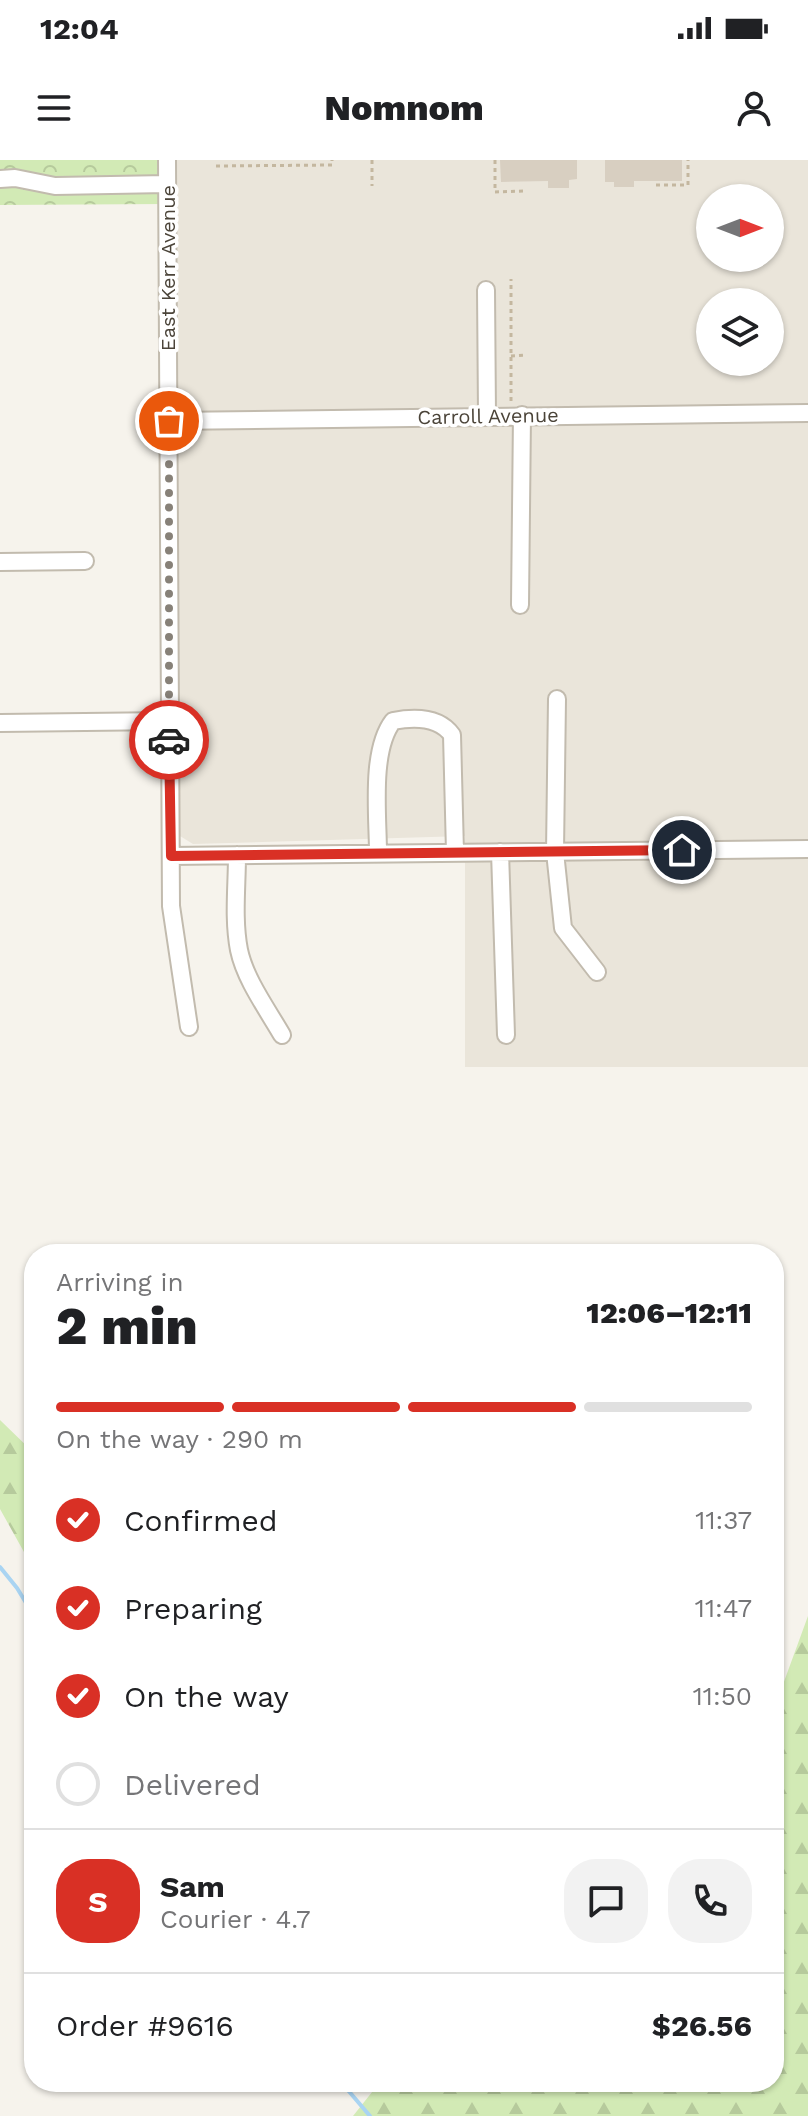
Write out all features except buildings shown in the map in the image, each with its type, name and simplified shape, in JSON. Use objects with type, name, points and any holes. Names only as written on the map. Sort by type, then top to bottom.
[{"type":"street","name":"East Kerr Avenue","points":[[167,160],[171,856],[173,929],[189,1027]]},
{"type":"street","points":[[0,179],[15,178],[55,186],[167,184]]},
{"type":"street","points":[[486,290],[487,415]]},
{"type":"street","name":"Carroll Avenue","points":[[169,421],[808,413]]},
{"type":"street","points":[[520,605],[522,415]]},
{"type":"street","points":[[0,562],[85,561]]},
{"type":"street","points":[[557,699],[555,852],[563,928],[597,972]]},
{"type":"street","points":[[378,853],[378,790],[384,734],[393,721],[404,719],[438,722],[452,735],[455,852]]},
{"type":"street","points":[[0,723],[169,721]]},
{"type":"street","points":[[171,856],[808,849]]},
{"type":"street","points":[[500,852],[506,1035]]},
{"type":"street","points":[[237,855],[239,952],[282,1035]]},
{"type":"path","points":[[216,166],[332,165],[332,160]]},
{"type":"path","points":[[372,160],[372,186]]},
{"type":"path","points":[[495,160],[495,192],[524,191]]},
{"type":"path","points":[[656,185],[688,185],[688,160]]},
{"type":"path","points":[[511,279],[511,401]]},
{"type":"path","points":[[511,356],[526,355]]},
{"type":"shaded area","points":[[177,160],[808,160],[808,1067],[465,1067],[465,836],[193,844],[180,836]]},
{"type":"green space","points":[[0,160],[167,160],[167,204],[0,205]]},
{"type":"green space","points":[[0,1420],[24,1443],[24,1552],[0,1509]]},
{"type":"green space","points":[[808,1616],[808,2116],[353,2116],[372,2092],[784,2092],[784,1682]]},
{"type":"waterway","points":[[0,1567],[24,1600]]},
{"type":"waterway","points":[[350,2092],[370,2116]]},
{"type":"way so far","points":[[169,421],[169,740]]},
{"type":"route","points":[[169,740],[171,856],[682,850]]}]
